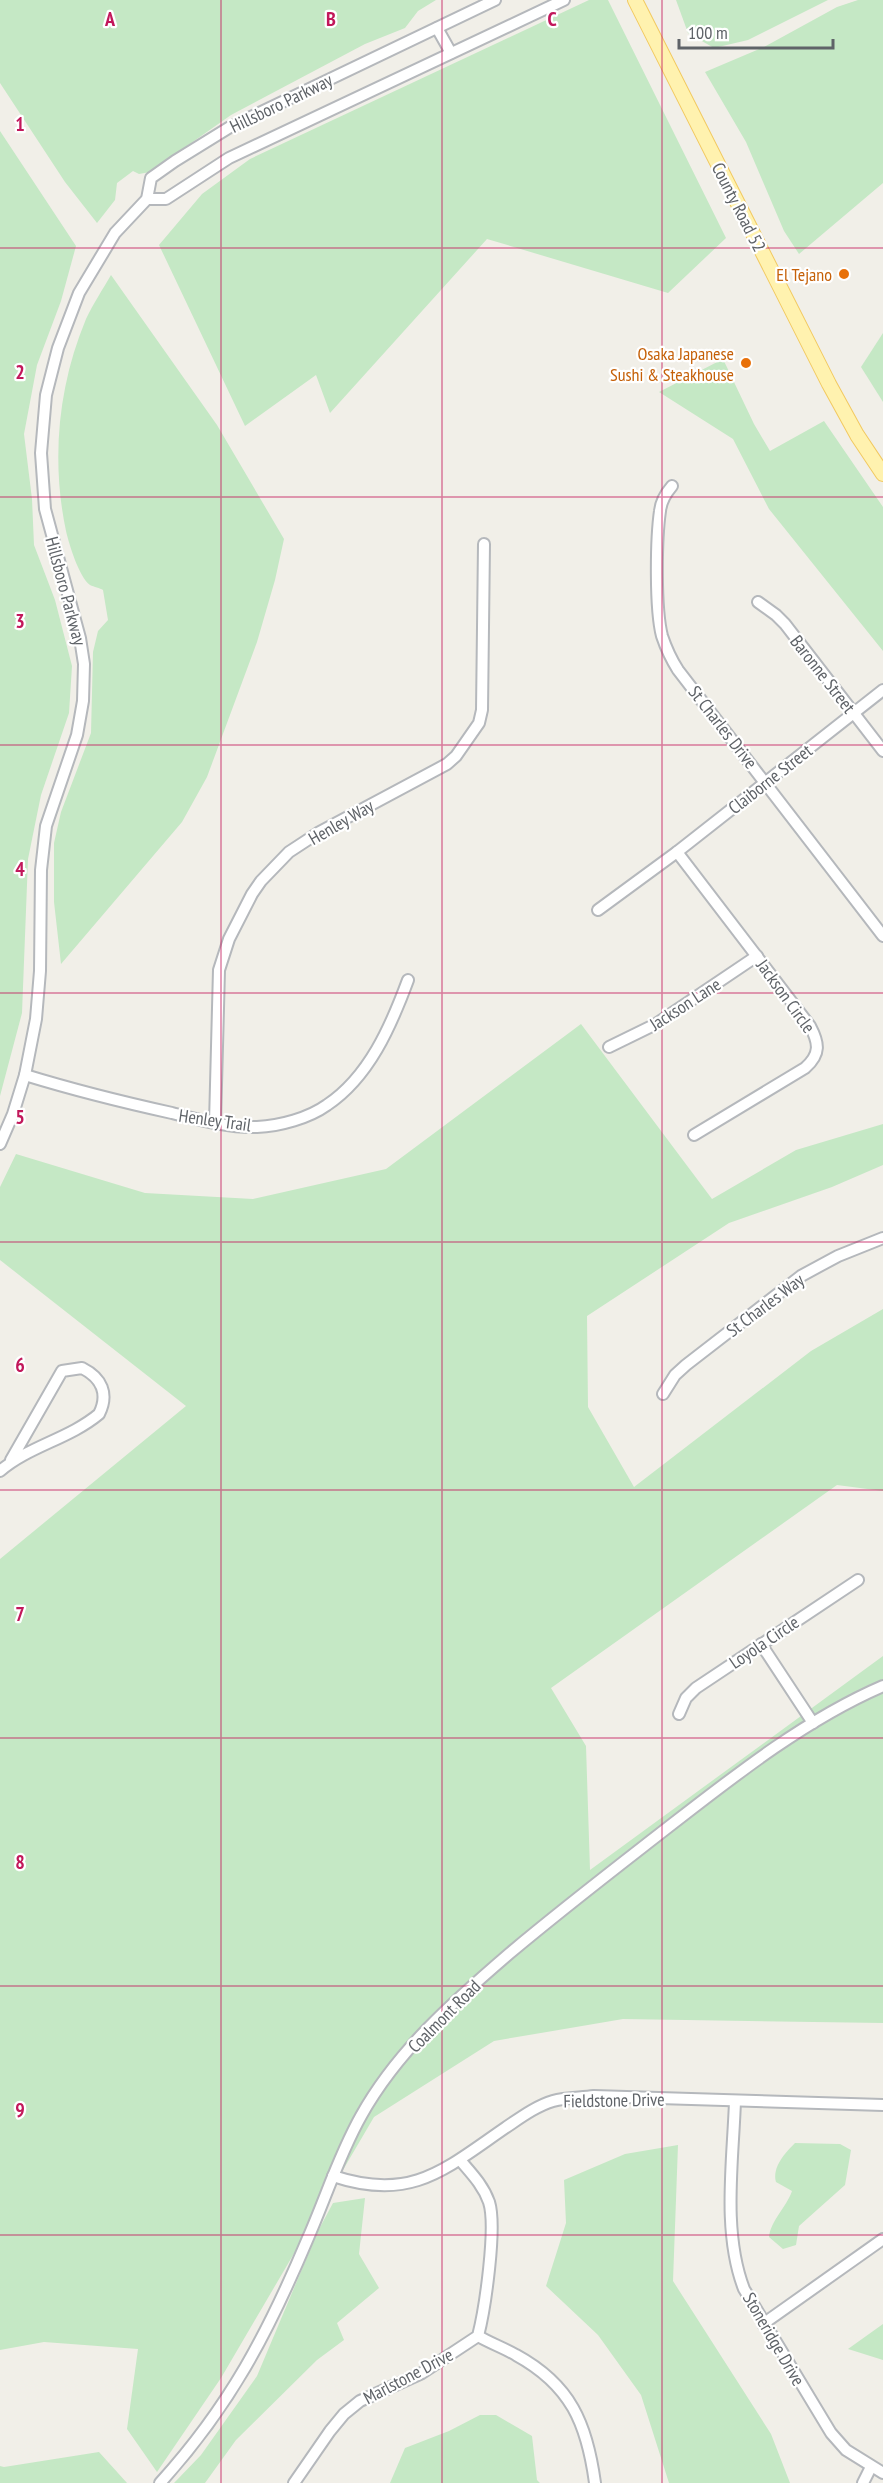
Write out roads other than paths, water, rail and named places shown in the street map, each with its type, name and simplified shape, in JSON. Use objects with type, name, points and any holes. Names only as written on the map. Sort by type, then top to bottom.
[{"type":"main road","name":"County Road 52","points":[[635,0],[830,384],[857,435],[883,474]]},
{"type":"street","name":"Hillsboro Parkway","points":[[0,1144],[25,1075],[39,992],[44,840],[50,811],[77,735],[84,680],[77,623],[59,566],[45,509],[41,453],[46,395],[58,348],[79,293],[115,233],[147,199],[151,178],[175,161],[230,127],[495,0]]},
{"type":"street","name":"Hillsboro Parkway","points":[[147,199],[166,198],[229,158],[564,0]]},
{"type":"street","points":[[436,28],[451,53]]},
{"type":"street","name":"St Charles Drive","points":[[672,486],[661,504],[659,519],[658,612],[664,641],[678,670],[883,936]]},
{"type":"street","name":"Henley Way","points":[[215,1123],[219,970],[229,939],[252,894],[271,871],[299,846],[327,828],[447,764],[456,756],[479,723],[483,682],[484,544]]},
{"type":"street","name":"Baronne Street","points":[[758,602],[785,624],[883,751]]},
{"type":"street","name":"Claiborne Street","points":[[598,910],[677,852],[883,690]]},
{"type":"street","name":"Jackson Circle","points":[[677,852],[810,1026],[816,1037],[818,1052],[814,1060],[805,1068],[694,1135]]},
{"type":"street","name":"Jackson Lane","points":[[609,1047],[656,1024],[757,956]]},
{"type":"street","name":"Henley Trail","points":[[25,1075],[117,1101],[215,1123],[256,1127],[273,1125],[296,1119],[327,1106],[350,1086],[379,1047],[394,1018],[408,980]]},
{"type":"street","name":"St Charles Way","points":[[663,1394],[675,1375],[686,1365],[801,1276],[838,1256],[883,1238]]},
{"type":"street","points":[[0,1471],[12,1461],[77,1430],[99,1414],[104,1396],[97,1378],[82,1368],[62,1371],[11,1460]]},
{"type":"street","name":"Loyola Circle","points":[[679,1713],[686,1698],[696,1688],[858,1580]]},
{"type":"street","points":[[761,1644],[813,1723]]},
{"type":"street","name":"Coalmont Road","points":[[160,2483],[214,2418],[257,2349],[362,2114],[385,2079],[412,2046],[447,2009],[597,1883],[746,1769],[813,1723],[858,1696],[883,1686]]},
{"type":"street","name":"Fieldstone Drive","points":[[333,2176],[357,2184],[380,2186],[412,2183],[443,2172],[524,2115],[553,2101],[594,2096],[883,2105]]},
{"type":"street","name":"Stoneridge Drive","points":[[735,2101],[733,2245],[740,2277],[749,2300],[831,2433],[846,2450],[883,2473]]},
{"type":"street","points":[[460,2160],[480,2184],[489,2204],[492,2223],[485,2311],[478,2337],[516,2355],[546,2375],[563,2391],[578,2416],[591,2448],[595,2483]]},
{"type":"street","points":[[763,2324],[883,2240]]},
{"type":"street","name":"Marlstone Drive","points":[[294,2483],[330,2431],[344,2414],[360,2401],[422,2373],[478,2337]]},
{"type":"street","points":[[863,2483],[871,2467]]},
{"type":"place","name":"El Tejano","points":[[844,274]]},
{"type":"place","name":"Osaka Japanese Sushi & Steakhouse","points":[[746,363]]}]
